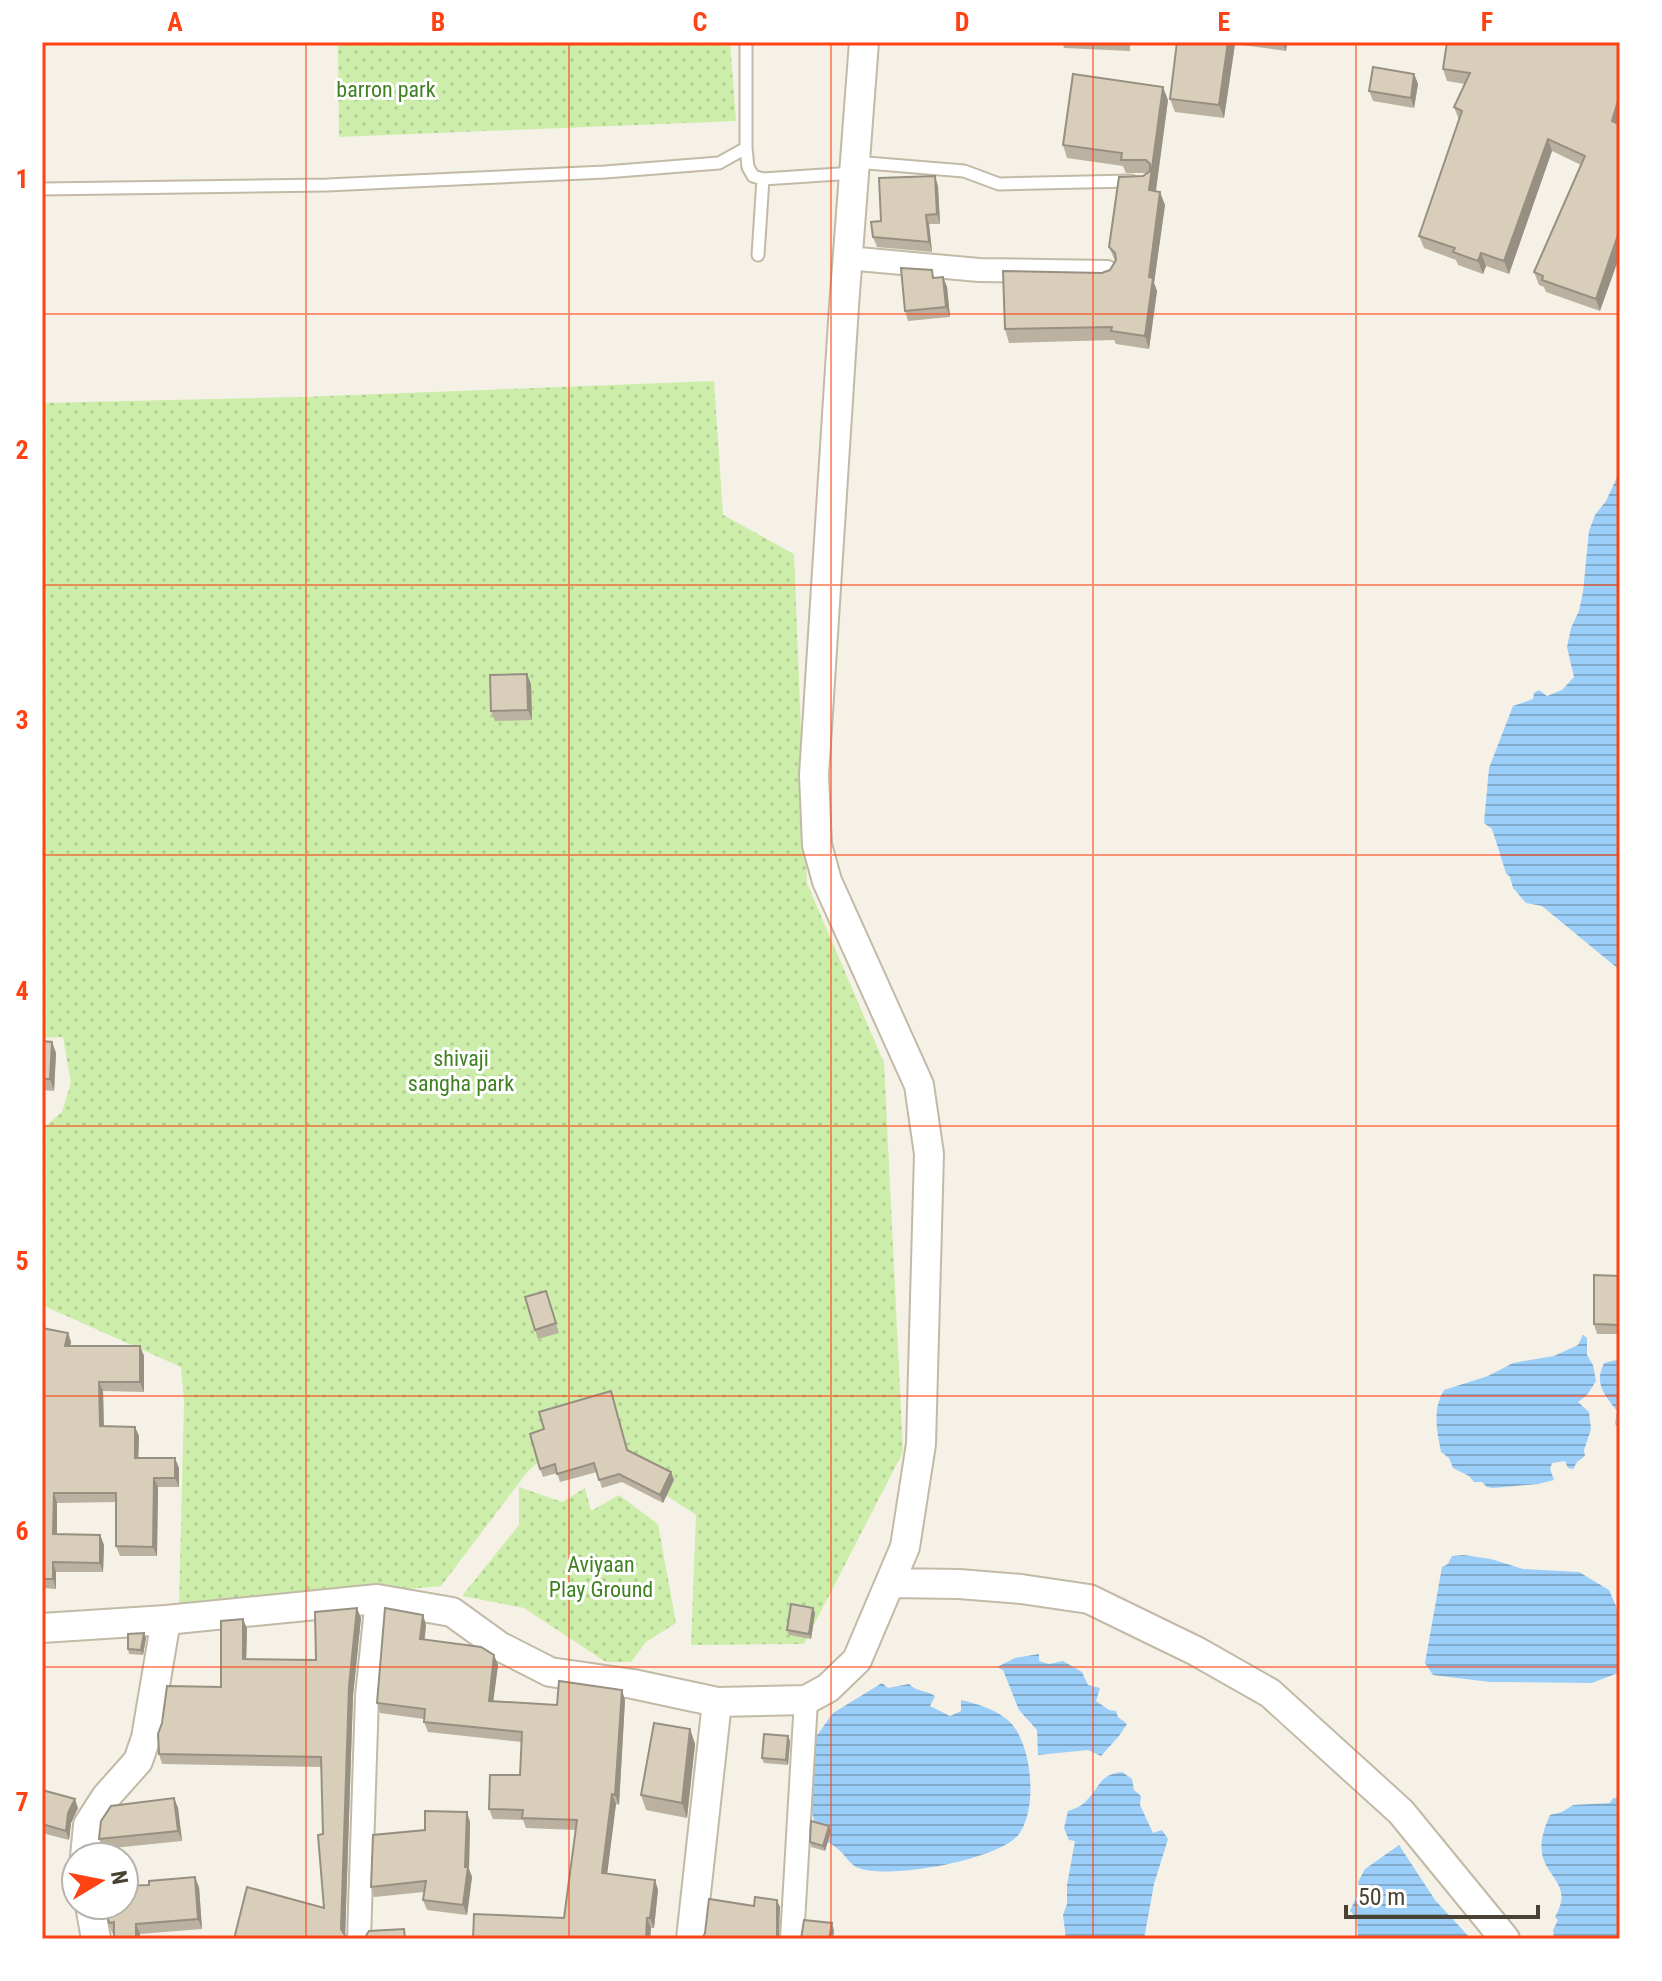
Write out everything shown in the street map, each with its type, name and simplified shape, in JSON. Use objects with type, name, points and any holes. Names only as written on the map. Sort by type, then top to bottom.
[{"type":"street","points":[[42,1628],[166,1620],[377,1599],[452,1612],[499,1646],[550,1672],[633,1684],[717,1702],[806,1700],[828,1688],[857,1660],[905,1547],[921,1444],[929,1154],[919,1085],[827,881],[817,845],[814,775],[864,42]]},
{"type":"street","points":[[847,258],[979,270],[1107,272]]},
{"type":"street","points":[[890,1583],[1006,1587],[1089,1599],[1196,1651],[1270,1693],[1401,1812],[1505,1939]]},
{"type":"street","points":[[359,1939],[367,1696],[377,1599]]},
{"type":"street","points":[[86,1841],[88,1825],[106,1797],[138,1761],[146,1738],[166,1620]]},
{"type":"street","points":[[792,1939],[806,1700]]},
{"type":"street","points":[[691,1939],[717,1702]]},
{"type":"lane","points":[[746,42],[746,148],[748,167],[753,176],[763,179],[854,168],[964,171],[999,184],[1147,181]]},
{"type":"lane","points":[[42,189],[327,185],[605,172],[719,163],[746,148]]},
{"type":"lane","points":[[758,255],[763,179]]},
{"type":"green space","name":"barron park","points":[[338,42],[730,42],[736,121],[339,137]]},
{"type":"green space","name":"shivaji sangha park","points":[[714,381],[723,515],[794,554],[807,883],[884,1063],[903,1452],[804,1644],[691,1645],[696,1515],[617,1463],[549,1453],[528,1471],[441,1586],[179,1610],[184,1401],[181,1367],[42,1305],[42,1129],[62,1112],[71,1083],[63,1037],[42,1038],[42,403],[302,397]]},
{"type":"green space","name":"Aviyaan Play Ground","points":[[519,1487],[562,1502],[585,1488],[591,1511],[619,1495],[658,1524],[676,1623],[646,1642],[631,1662],[606,1662],[524,1608],[462,1596],[519,1525]]},
{"type":"water","points":[[1620,471],[1620,975],[1616,967],[1542,906],[1526,903],[1513,888],[1492,829],[1484,823],[1489,768],[1513,706],[1533,699],[1534,693],[1539,690],[1547,696],[1562,690],[1574,677],[1567,647],[1583,592],[1589,531]]},
{"type":"water","points":[[1583,1335],[1587,1338],[1587,1355],[1596,1381],[1578,1402],[1589,1412],[1591,1429],[1585,1456],[1573,1469],[1568,1468],[1565,1461],[1552,1463],[1550,1469],[1554,1480],[1493,1488],[1482,1482],[1474,1482],[1453,1468],[1449,1458],[1441,1452],[1437,1428],[1438,1405],[1444,1390],[1488,1376],[1513,1363],[1554,1356],[1578,1345]]},
{"type":"water","points":[[1620,1359],[1620,1428],[1615,1424],[1617,1411],[1605,1394],[1600,1377],[1604,1363]]},
{"type":"water","points":[[1464,1555],[1523,1569],[1579,1572],[1609,1590],[1620,1615],[1618,1673],[1592,1683],[1490,1682],[1433,1675],[1425,1663],[1442,1567],[1448,1564],[1452,1556]]},
{"type":"water","points":[[1039,1654],[1039,1661],[1049,1664],[1063,1661],[1082,1672],[1088,1685],[1100,1688],[1096,1701],[1116,1711],[1127,1724],[1101,1756],[1088,1750],[1038,1755],[1037,1730],[1019,1710],[1003,1670],[997,1667],[1015,1658]]},
{"type":"water","points":[[882,1683],[888,1688],[909,1684],[932,1694],[935,1696],[930,1706],[950,1716],[961,1711],[961,1700],[994,1711],[1011,1723],[1024,1746],[1030,1777],[1029,1809],[1019,1834],[990,1852],[967,1860],[915,1870],[891,1871],[856,1867],[837,1848],[818,1837],[811,1808],[813,1741],[833,1713]]},
{"type":"water","points":[[1122,1772],[1132,1779],[1134,1790],[1141,1796],[1140,1805],[1153,1833],[1162,1830],[1168,1839],[1154,1884],[1144,1939],[1066,1939],[1063,1915],[1075,1841],[1069,1840],[1064,1828],[1068,1811],[1084,1803],[1108,1776]]},
{"type":"water","points":[[1613,1798],[1620,1798],[1620,1939],[1554,1939],[1553,1930],[1558,1920],[1555,1917],[1561,1895],[1543,1859],[1542,1840],[1547,1821],[1550,1815],[1573,1805],[1610,1803]]},
{"type":"water","points":[[1399,1845],[1435,1900],[1471,1939],[1358,1939],[1357,1918],[1350,1911],[1360,1889],[1358,1882],[1365,1869]]},
{"type":"building","points":[[1177,42],[1228,42],[1219,105],[1170,99]]},
{"type":"building","points":[[1447,42],[1620,42],[1620,94],[1612,121],[1620,125],[1620,229],[1596,299],[1542,280],[1543,276],[1534,272],[1585,156],[1548,139],[1504,261],[1481,253],[1478,261],[1453,252],[1455,248],[1419,236],[1462,111],[1454,107],[1470,73],[1443,69]]},
{"type":"building","points":[[1373,67],[1414,74],[1411,98],[1369,91]]},
{"type":"building","points":[[1073,74],[1163,87],[1149,190],[1160,192],[1145,336],[1111,331],[1112,327],[1005,329],[1003,271],[1102,273],[1110,270],[1116,260],[1115,253],[1109,247],[1119,177],[1143,176],[1150,171],[1146,160],[1121,160],[1122,153],[1063,145]]},
{"type":"building","points":[[935,176],[937,214],[926,215],[929,242],[873,237],[871,222],[881,221],[879,178]]},
{"type":"building","points":[[901,268],[932,270],[933,278],[943,277],[946,307],[905,311]]},
{"type":"building","points":[[527,674],[528,710],[491,711],[490,675]]},
{"type":"building","points":[[42,1041],[52,1042],[50,1079],[42,1079]]},
{"type":"building","points":[[1594,1275],[1620,1276],[1620,1325],[1594,1324]]},
{"type":"building","points":[[546,1291],[556,1323],[535,1330],[525,1297]]},
{"type":"building","points":[[42,1328],[68,1333],[65,1346],[140,1346],[140,1382],[99,1382],[100,1426],[135,1427],[135,1458],[175,1458],[175,1478],[154,1478],[153,1547],[116,1546],[116,1493],[54,1493],[53,1534],[100,1535],[100,1563],[53,1562],[53,1579],[42,1579]]},
{"type":"building","points":[[611,1391],[627,1450],[671,1472],[660,1495],[619,1474],[599,1480],[594,1463],[557,1474],[555,1464],[540,1469],[530,1434],[544,1429],[539,1412]]},
{"type":"building","points":[[791,1604],[813,1608],[809,1634],[787,1630]]},
{"type":"building","points":[[357,1608],[349,1686],[341,1929],[347,1939],[234,1939],[247,1887],[324,1908],[318,1835],[323,1834],[321,1757],[159,1754],[158,1734],[167,1686],[221,1687],[221,1621],[243,1619],[243,1659],[316,1660],[315,1612]]},
{"type":"building","points":[[385,1608],[423,1615],[420,1639],[481,1647],[494,1655],[489,1701],[557,1705],[559,1681],[622,1690],[615,1795],[612,1794],[602,1873],[655,1880],[646,1939],[473,1939],[474,1914],[564,1918],[577,1820],[522,1818],[523,1810],[489,1809],[490,1775],[520,1775],[522,1732],[424,1722],[425,1709],[377,1703]]},
{"type":"building","points":[[144,1633],[141,1650],[128,1649],[128,1634]]},
{"type":"building","points":[[654,1723],[690,1729],[682,1803],[641,1795]]},
{"type":"building","points":[[764,1734],[788,1736],[786,1760],[762,1758]]},
{"type":"building","points":[[42,1790],[75,1799],[68,1813],[66,1831],[42,1824]]},
{"type":"building","points":[[174,1798],[178,1831],[99,1839],[101,1821],[111,1806]]},
{"type":"building","points":[[425,1811],[467,1812],[465,1867],[468,1867],[463,1905],[423,1900],[426,1881],[371,1887],[373,1835],[425,1830]]},
{"type":"building","points":[[811,1821],[829,1826],[823,1846],[810,1842]]},
{"type":"building","points":[[195,1877],[198,1919],[136,1924],[136,1939],[114,1939],[114,1922],[109,1921],[140,1921],[140,1885],[149,1885],[149,1881]]},
{"type":"building","points":[[755,1897],[777,1900],[779,1939],[702,1939],[709,1899],[754,1906]]},
{"type":"building","points":[[804,1920],[832,1923],[829,1939],[801,1939]]},
{"type":"building","points":[[404,1929],[405,1939],[364,1939],[369,1931]]}]
